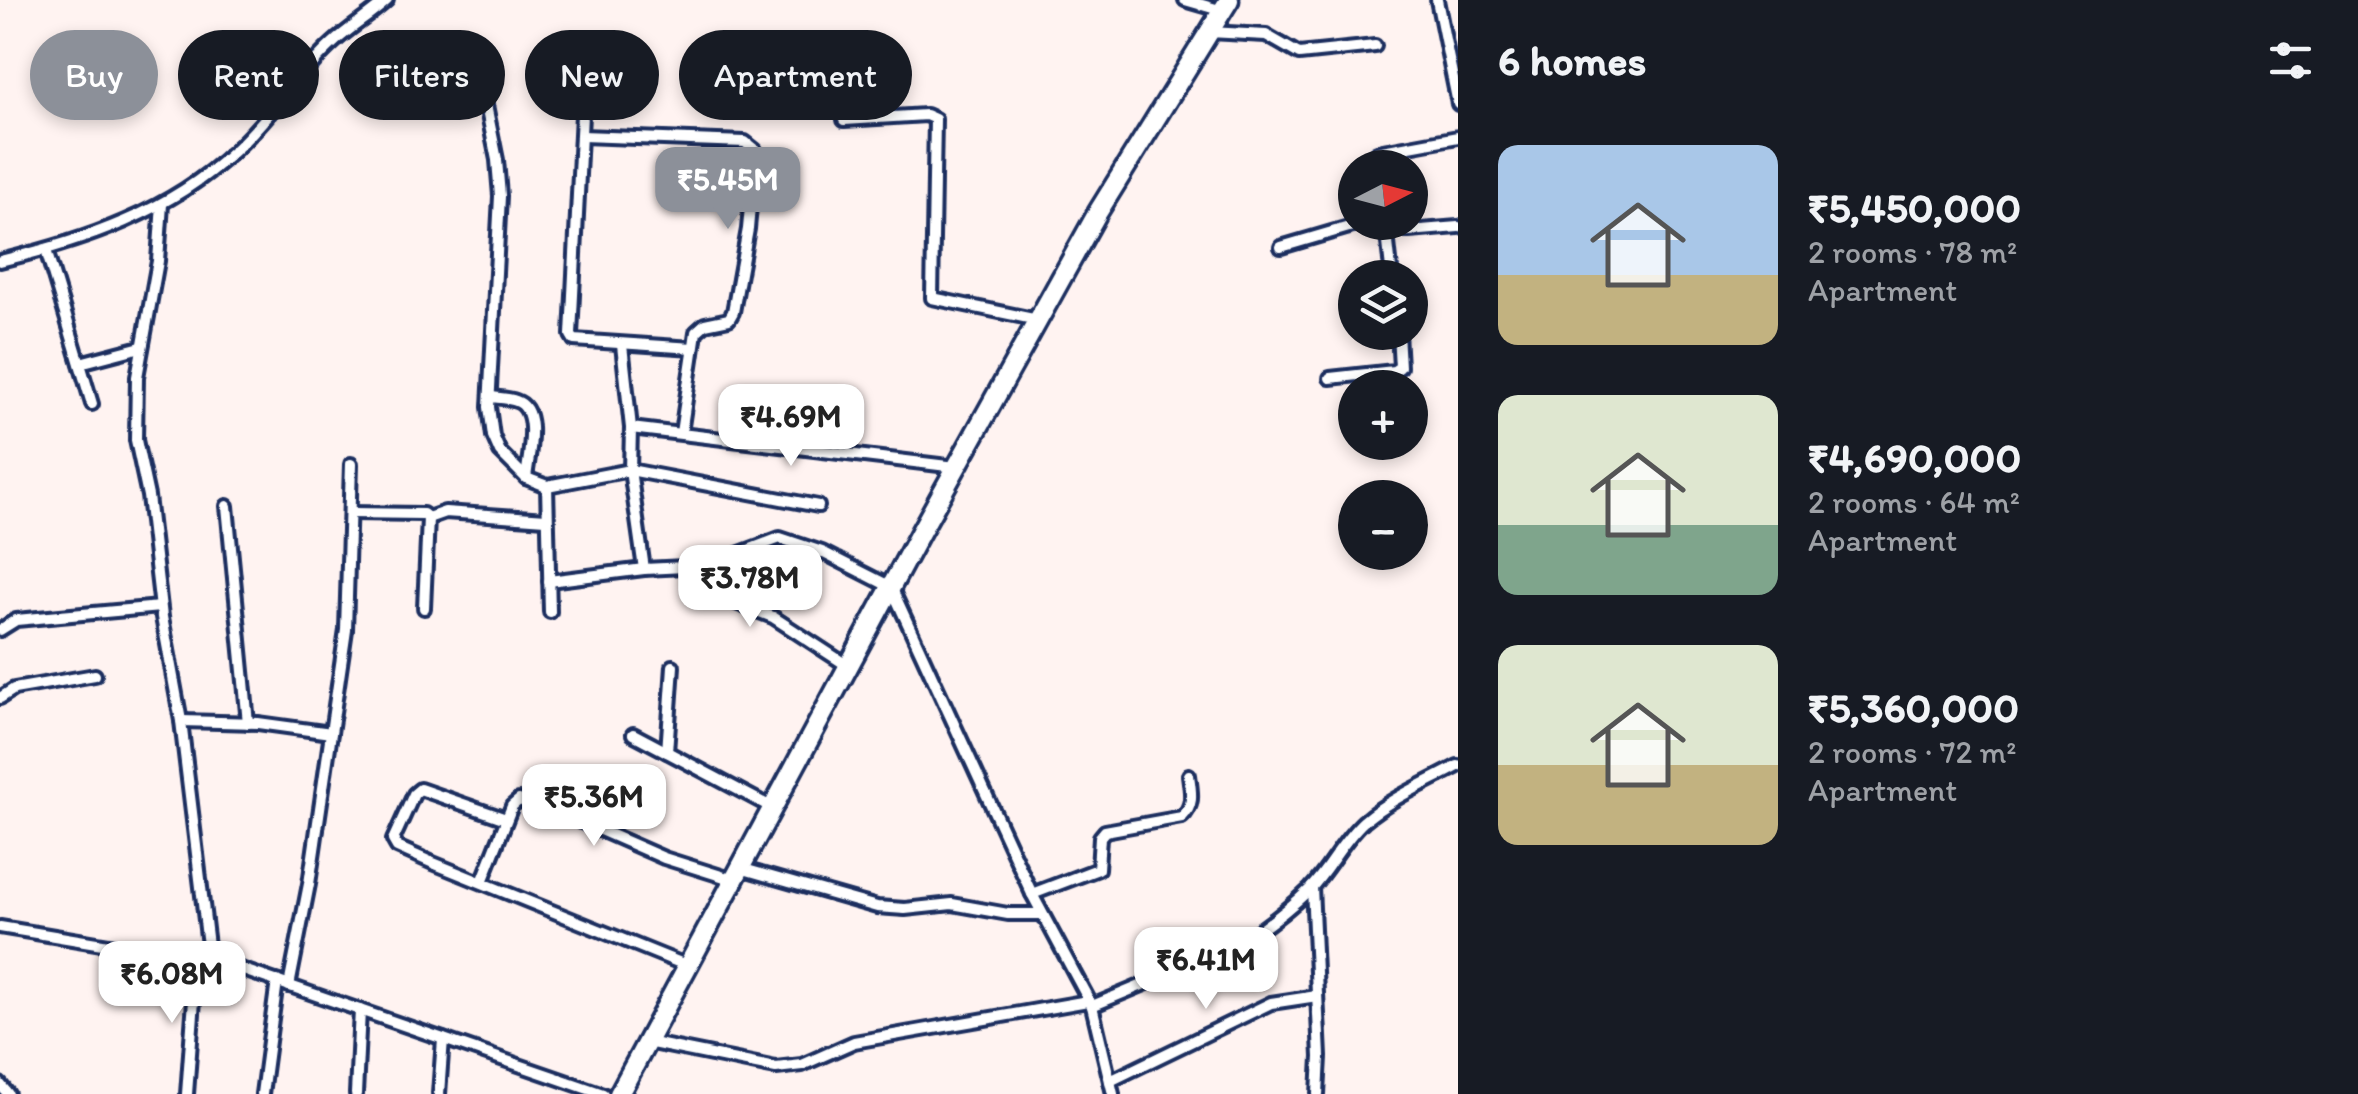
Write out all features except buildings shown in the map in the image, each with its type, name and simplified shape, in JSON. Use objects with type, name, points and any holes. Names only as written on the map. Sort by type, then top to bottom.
[{"type":"highway","points":[[619,1094],[956,467],[1098,212],[1226,5]]},
{"type":"street","points":[[0,262],[46,250],[162,204],[211,172],[236,150],[332,43],[387,0]]},
{"type":"street","points":[[1186,0],[1226,5]]},
{"type":"street","points":[[1437,0],[1458,104]]},
{"type":"street","points":[[1209,32],[1266,34],[1299,54],[1375,46]]},
{"type":"street","points":[[912,117],[935,119],[932,298],[1038,320]]},
{"type":"street","points":[[489,120],[498,160],[500,196],[488,407],[500,452],[526,478],[547,486],[630,470],[818,506]]},
{"type":"street","points":[[583,120],[571,335],[581,342],[692,348]]},
{"type":"street","points":[[582,136],[745,142],[755,150],[748,229],[733,312],[729,319],[699,327],[692,348],[681,433]]},
{"type":"street","points":[[1388,150],[1458,137]]},
{"type":"street","points":[[162,204],[158,262],[141,347],[136,440],[181,721],[210,962]]},
{"type":"street","points":[[1428,229],[1458,227]]},
{"type":"street","points":[[1281,247],[1338,230]]},
{"type":"street","points":[[46,250],[92,404]]},
{"type":"street","points":[[622,345],[631,428],[630,470],[644,569]]},
{"type":"street","points":[[80,363],[141,347]]},
{"type":"street","points":[[1330,378],[1394,371],[1402,360],[1401,350]]},
{"type":"street","points":[[491,397],[519,401],[528,410],[531,420],[526,478]]},
{"type":"street","points":[[631,428],[956,467]]},
{"type":"street","points":[[289,986],[309,884],[346,630],[351,464]]},
{"type":"street","points":[[547,486],[550,612]]},
{"type":"street","points":[[227,506],[248,724]]},
{"type":"street","points":[[428,518],[445,512],[546,519]]},
{"type":"street","points":[[350,513],[423,514],[428,518]]},
{"type":"street","points":[[424,608],[428,518]]},
{"type":"street","points":[[548,581],[644,569],[689,568],[730,558],[780,538],[822,552],[891,587],[1032,894],[1090,1004],[1113,1094]]},
{"type":"street","points":[[689,568],[700,590],[773,617],[848,666]]},
{"type":"street","points":[[0,630],[16,620],[160,607]]},
{"type":"street","points":[[666,752],[673,666]]},
{"type":"street","points":[[0,698],[14,688],[95,675]]},
{"type":"street","points":[[181,721],[330,733]]},
{"type":"street","points":[[632,734],[772,808]]},
{"type":"street","points":[[647,1042],[788,1068],[854,1042],[1090,1004],[1236,946],[1312,887],[1364,821],[1458,766]]},
{"type":"street","points":[[1032,894],[1098,869],[1100,837],[1105,831],[1182,817],[1192,802],[1190,774]]},
{"type":"street","points":[[506,819],[420,789],[393,840],[397,847],[688,966]]},
{"type":"street","points":[[482,882],[514,802],[526,801],[664,858],[877,907],[904,909],[952,904],[1008,914],[1042,914]]},
{"type":"street","points":[[1312,887],[1318,1094]]},
{"type":"street","points":[[0,927],[228,965],[603,1094]]},
{"type":"street","points":[[187,1094],[197,960]]},
{"type":"street","points":[[262,1094],[276,982]]},
{"type":"street","points":[[1110,1081],[1271,1004],[1317,996]]},
{"type":"street","points":[[356,1094],[360,1010]]},
{"type":"street","points":[[439,1094],[443,1039]]},
{"type":"street","points":[[0,1084],[8,1094]]}]
